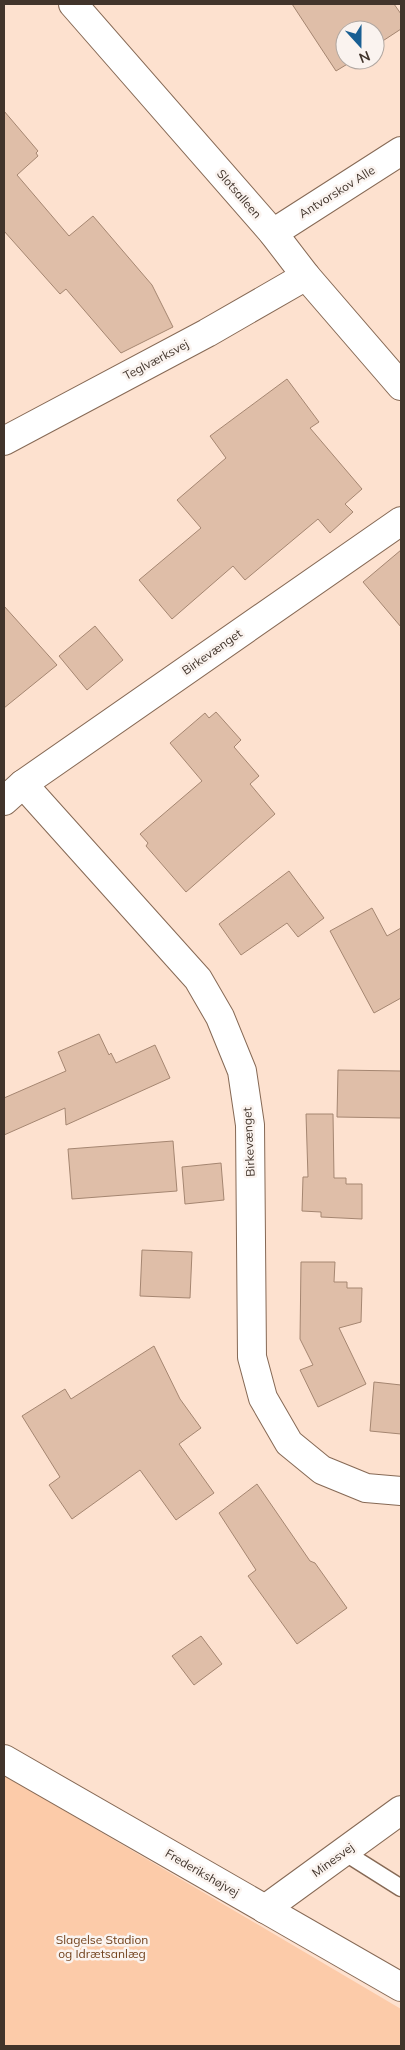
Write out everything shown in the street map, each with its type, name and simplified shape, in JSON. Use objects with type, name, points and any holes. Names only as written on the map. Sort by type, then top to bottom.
[{"type":"street","name":"Slotsalleen","points":[[73,4],[273,233],[306,276],[401,386]]},
{"type":"street","name":"Antvorskov Alle","points":[[273,233],[401,151]]},
{"type":"street","name":"Teglværksvej","points":[[4,441],[207,333],[306,276]]},
{"type":"street","name":"Birkevænget","points":[[401,520],[14,792],[198,980],[220,1017],[242,1071],[250,1125],[252,1357],[263,1398],[288,1443],[322,1470],[366,1488],[401,1491]]},
{"type":"street","name":"Frederikshøjvej","points":[[4,1759],[401,1987]]},
{"type":"street","name":"Minesvej","points":[[265,1909],[401,1810]]},
{"type":"lane","points":[[344,1852],[401,1888]]},
{"type":"green space","name":"Slagelse Stadion og Idrætsanlæg","points":[[4,1775],[401,2009],[401,2046],[4,2046]]},
{"type":"building","points":[[292,4],[394,4],[401,14],[401,29],[385,39],[385,20],[335,20],[335,69]]},
{"type":"building","points":[[4,111],[38,151],[36,153],[38,156],[17,175],[69,236],[93,216],[152,285],[173,327],[121,353],[66,289],[60,294],[4,231]]},
{"type":"building","points":[[287,379],[319,422],[310,428],[362,489],[345,504],[353,512],[330,533],[318,519],[245,580],[233,566],[172,619],[139,580],[201,528],[177,500],[226,458],[210,436]]},
{"type":"building","points":[[401,550],[401,627],[363,582]]},
{"type":"building","points":[[4,606],[57,665],[4,708]]},
{"type":"building","points":[[95,626],[123,660],[87,690],[59,656]]},
{"type":"building","points":[[216,712],[241,740],[234,747],[259,776],[250,784],[275,814],[186,892],[146,846],[148,843],[140,834],[202,781],[170,743],[205,713],[209,718]]},
{"type":"building","points":[[289,871],[324,918],[298,937],[287,923],[241,955],[219,924]]},
{"type":"building","points":[[372,908],[387,936],[401,928],[401,998],[374,1013],[330,931]]},
{"type":"building","points":[[99,1034],[109,1055],[111,1053],[116,1063],[155,1045],[170,1078],[66,1125],[65,1108],[4,1135],[4,1098],[66,1071],[58,1052]]},
{"type":"building","points":[[338,1070],[401,1071],[401,1118],[337,1117]]},
{"type":"building","points":[[306,1114],[333,1114],[334,1178],[346,1178],[346,1184],[362,1184],[362,1219],[321,1217],[321,1212],[302,1211],[303,1177],[308,1177]]},
{"type":"building","points":[[173,1141],[177,1191],[72,1199],[68,1149]]},
{"type":"building","points":[[221,1163],[224,1200],[185,1204],[182,1167]]},
{"type":"building","points":[[142,1250],[192,1252],[190,1298],[140,1296]]},
{"type":"building","points":[[301,1262],[335,1262],[334,1282],[347,1282],[347,1288],[362,1288],[361,1322],[339,1328],[366,1384],[318,1407],[300,1370],[313,1365],[300,1339]]},
{"type":"building","points":[[154,1346],[180,1399],[201,1428],[179,1444],[214,1493],[176,1520],[140,1470],[72,1519],[49,1485],[60,1477],[22,1416],[65,1389],[71,1399]]},
{"type":"building","points":[[374,1382],[401,1385],[401,1434],[370,1431]]},
{"type":"building","points":[[257,1484],[310,1561],[315,1563],[347,1608],[297,1644],[248,1576],[256,1570],[219,1513]]},
{"type":"building","points":[[201,1636],[222,1664],[194,1685],[172,1656]]}]
